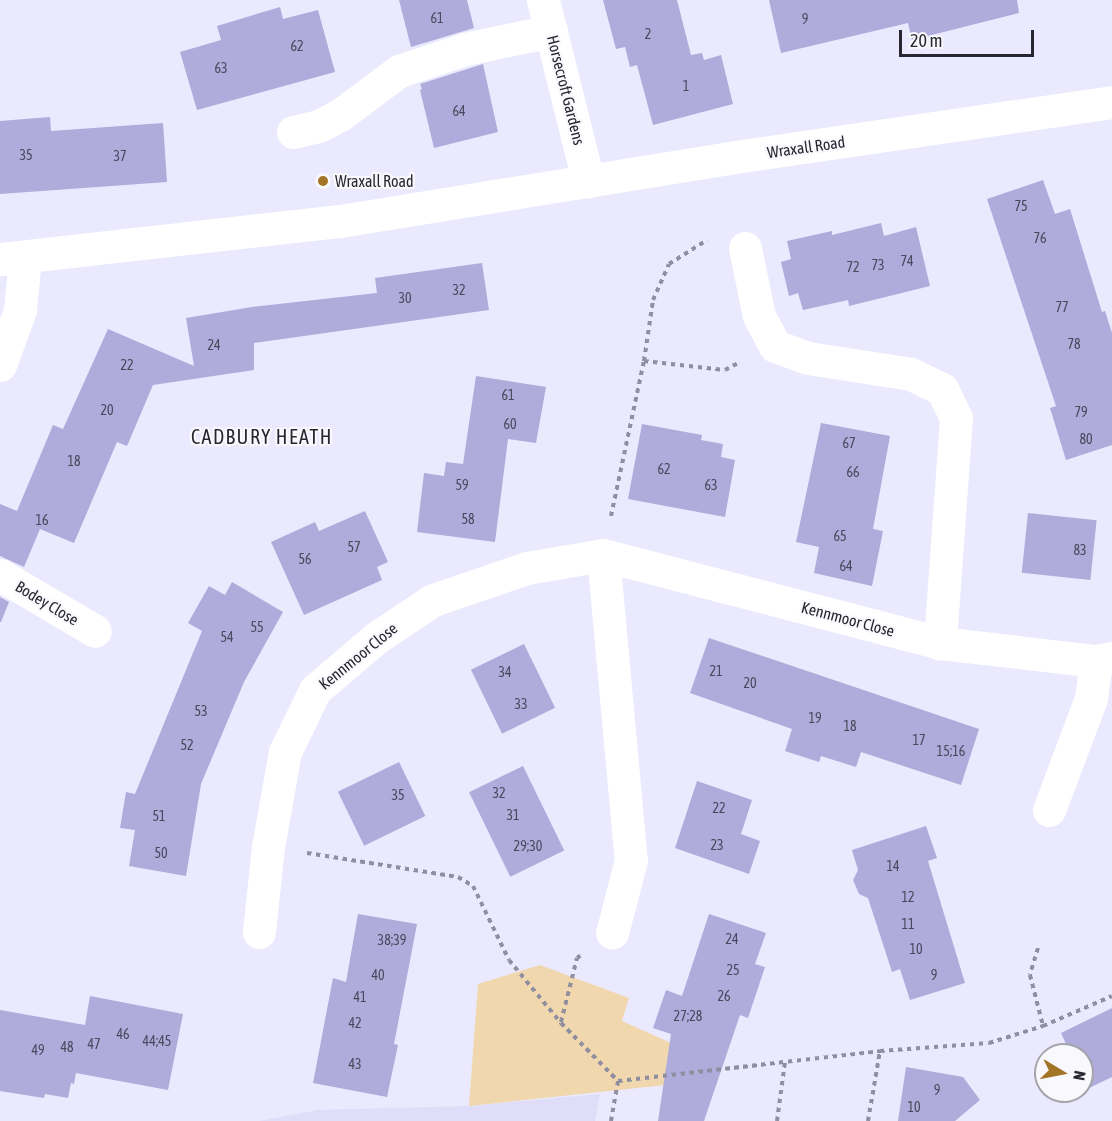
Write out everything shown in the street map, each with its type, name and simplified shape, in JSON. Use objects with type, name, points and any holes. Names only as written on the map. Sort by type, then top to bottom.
[{"type":"street","name":"Horsecroft Gardens","points":[[543,0],[588,181]]},
{"type":"street","points":[[293,132],[319,126],[340,115],[399,71],[465,49],[551,31]]},
{"type":"street","name":"Wraxall Road","points":[[12,258],[340,221],[1112,102]]},
{"type":"street","points":[[745,248],[759,316],[775,346],[808,358],[911,374],[942,389],[956,418],[940,643]]},
{"type":"street","points":[[0,365],[20,310],[12,258]]},
{"type":"street","points":[[603,555],[631,860],[612,933]]},
{"type":"street","name":"Kennmoor Close","points":[[259,932],[268,847],[285,752],[315,690],[376,638],[433,600],[527,567],[603,555],[940,643],[1104,660],[1049,810]]},
{"type":"street","name":"Bodey Close","points":[[0,575],[95,631]]},
{"type":"path","points":[[603,555],[644,362],[653,300],[669,264],[699,243],[742,229],[745,248]]},
{"type":"path","points":[[644,362],[725,370],[775,346]]},
{"type":"path","points":[[268,847],[458,877],[473,886],[509,960],[561,1023],[618,1081]]},
{"type":"path","points":[[561,1023],[577,958],[612,933]]},
{"type":"path","points":[[1038,948],[1030,975],[1043,1026]]},
{"type":"path","points":[[618,1081],[880,1051],[989,1042],[1043,1026],[1112,996]]},
{"type":"path","points":[[868,1121],[880,1051]]},
{"type":"path","points":[[777,1121],[785,1062]]},
{"type":"path","points":[[611,1121],[618,1081]]},
{"type":"shaded area","points":[[540,965],[629,998],[622,1021],[700,1056],[694,1082],[469,1106],[478,984]]},
{"type":"shaded area","points":[[600,1094],[595,1121],[259,1121],[318,1110],[469,1106]]},
{"type":"building","points":[[399,0],[467,0],[474,28],[411,47]]},
{"type":"building","points":[[603,0],[677,0],[691,55],[702,53],[704,60],[721,55],[733,104],[653,125],[637,65],[630,67],[625,47],[616,49]]},
{"type":"building","points":[[769,0],[1017,0],[1019,13],[912,40],[908,23],[781,53]]},
{"type":"building","points":[[280,7],[283,19],[318,10],[335,72],[197,110],[180,52],[221,40],[217,26]]},
{"type":"building","points":[[483,64],[498,132],[434,148],[420,84]]},
{"type":"building","points":[[50,117],[51,131],[163,123],[167,182],[0,194],[0,121]]},
{"type":"building","points":[[1043,180],[1055,214],[1070,209],[1102,312],[1105,311],[1112,333],[1112,445],[1066,460],[1050,408],[1056,406],[987,199]]},
{"type":"building","points":[[881,223],[884,236],[916,227],[930,286],[849,306],[848,300],[803,310],[798,293],[789,296],[781,262],[791,259],[787,241],[832,231],[832,235]]},
{"type":"building","points":[[482,263],[489,310],[254,343],[254,370],[153,385],[127,446],[117,442],[74,543],[40,529],[24,567],[0,556],[0,504],[17,511],[53,425],[63,429],[108,329],[194,366],[186,318],[252,307],[377,293],[375,278]]},
{"type":"building","points":[[476,376],[546,387],[536,443],[508,439],[495,542],[417,532],[424,473],[444,476],[446,462],[463,464]]},
{"type":"building","points":[[821,423],[890,436],[873,529],[883,531],[872,586],[814,573],[819,547],[796,542]]},
{"type":"building","points":[[642,424],[702,435],[701,440],[723,444],[721,457],[735,460],[725,517],[628,499]]},
{"type":"building","points":[[365,511],[388,562],[377,567],[382,580],[304,615],[271,542],[315,522],[319,531]]},
{"type":"building","points":[[1028,513],[1097,520],[1090,580],[1022,573]]},
{"type":"building","points":[[232,582],[283,612],[244,682],[201,784],[186,876],[129,866],[135,830],[120,828],[126,792],[135,794],[202,631],[188,623],[209,586],[225,595]]},
{"type":"building","points":[[0,597],[9,602],[1,622],[0,622]]},
{"type":"building","points":[[709,638],[979,729],[961,785],[861,752],[856,767],[821,756],[819,762],[785,751],[792,729],[690,693]]},
{"type":"building","points":[[524,644],[555,708],[502,734],[471,670]]},
{"type":"building","points":[[399,762],[425,816],[364,846],[338,792]]},
{"type":"building","points":[[523,766],[564,850],[510,877],[469,792]]},
{"type":"building","points":[[697,781],[752,800],[741,834],[760,841],[749,874],[675,848]]},
{"type":"building","points":[[926,826],[937,858],[928,861],[965,983],[910,1000],[900,969],[892,972],[868,898],[859,894],[853,880],[858,870],[852,850]]},
{"type":"building","points":[[358,914],[417,924],[394,1044],[398,1045],[387,1097],[313,1083],[333,978],[346,982]]},
{"type":"building","points":[[709,914],[766,933],[755,964],[765,967],[748,1018],[740,1015],[704,1121],[658,1121],[671,1034],[653,1028],[666,990],[682,996]]},
{"type":"building","points":[[90,996],[183,1014],[168,1090],[76,1073],[68,1098],[45,1094],[44,1098],[0,1091],[0,1010],[85,1025]]},
{"type":"building","points":[[1112,1008],[1112,1077],[1094,1086],[1094,1043],[1066,1043],[1061,1033]]},
{"type":"building","points":[[906,1067],[963,1077],[980,1100],[955,1121],[898,1121]]},
{"type":"place","name":"Wraxall Road","points":[[323,181]]},
{"type":"district","name":"CADBURY HEATH","points":[[262,436]]}]
